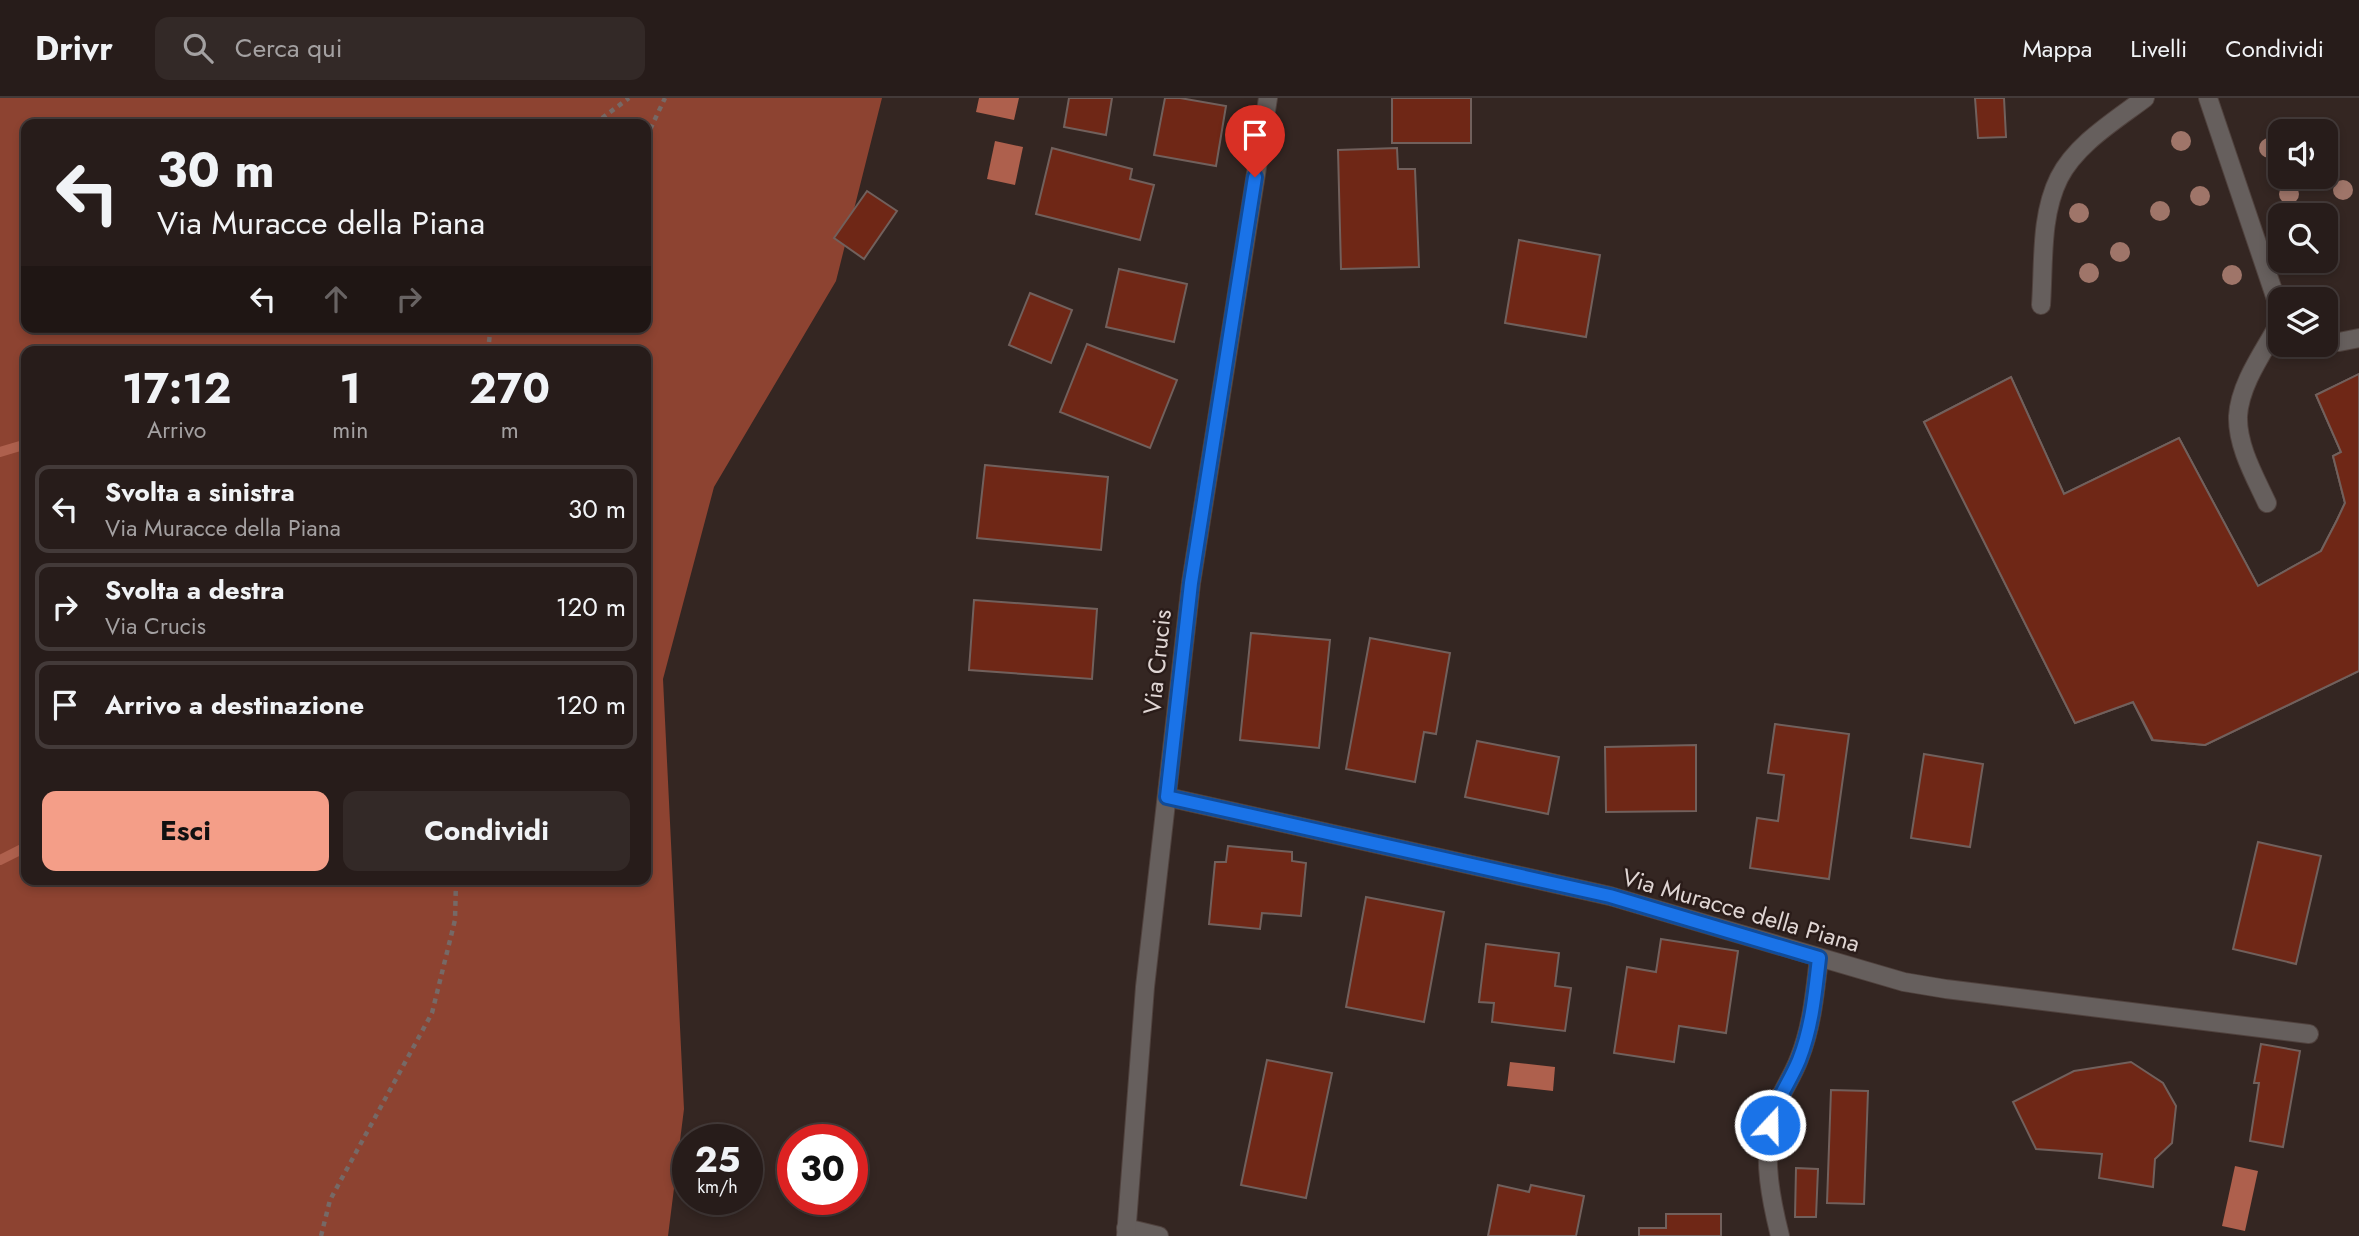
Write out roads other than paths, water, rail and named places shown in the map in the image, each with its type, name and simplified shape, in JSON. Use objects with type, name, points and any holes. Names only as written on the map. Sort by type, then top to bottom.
[{"type":"street","name":"Via Crucis","points":[[1126,1232],[1145,987],[1191,583],[1268,98]]},
{"type":"street","points":[[2041,305],[2046,229],[2059,177],[2085,146],[2145,98]]},
{"type":"street","points":[[2208,98],[2272,287]]},
{"type":"street","points":[[2338,342],[2359,338]]},
{"type":"street","points":[[2267,503],[2245,453],[2238,416],[2250,376],[2268,344]]},
{"type":"street","name":"Via Muracce della Piana","points":[[1167,797],[1610,896],[1904,982],[2309,1034]]},
{"type":"street","points":[[1780,1236],[1770,1181],[1770,1125],[1778,1100],[1799,1060],[1806,1039],[1819,958]]},
{"type":"street","points":[[1126,1232],[1159,1236]]},
{"type":"waterway","points":[[0,452],[21,446]]},
{"type":"waterway","points":[[0,860],[21,850]]}]
